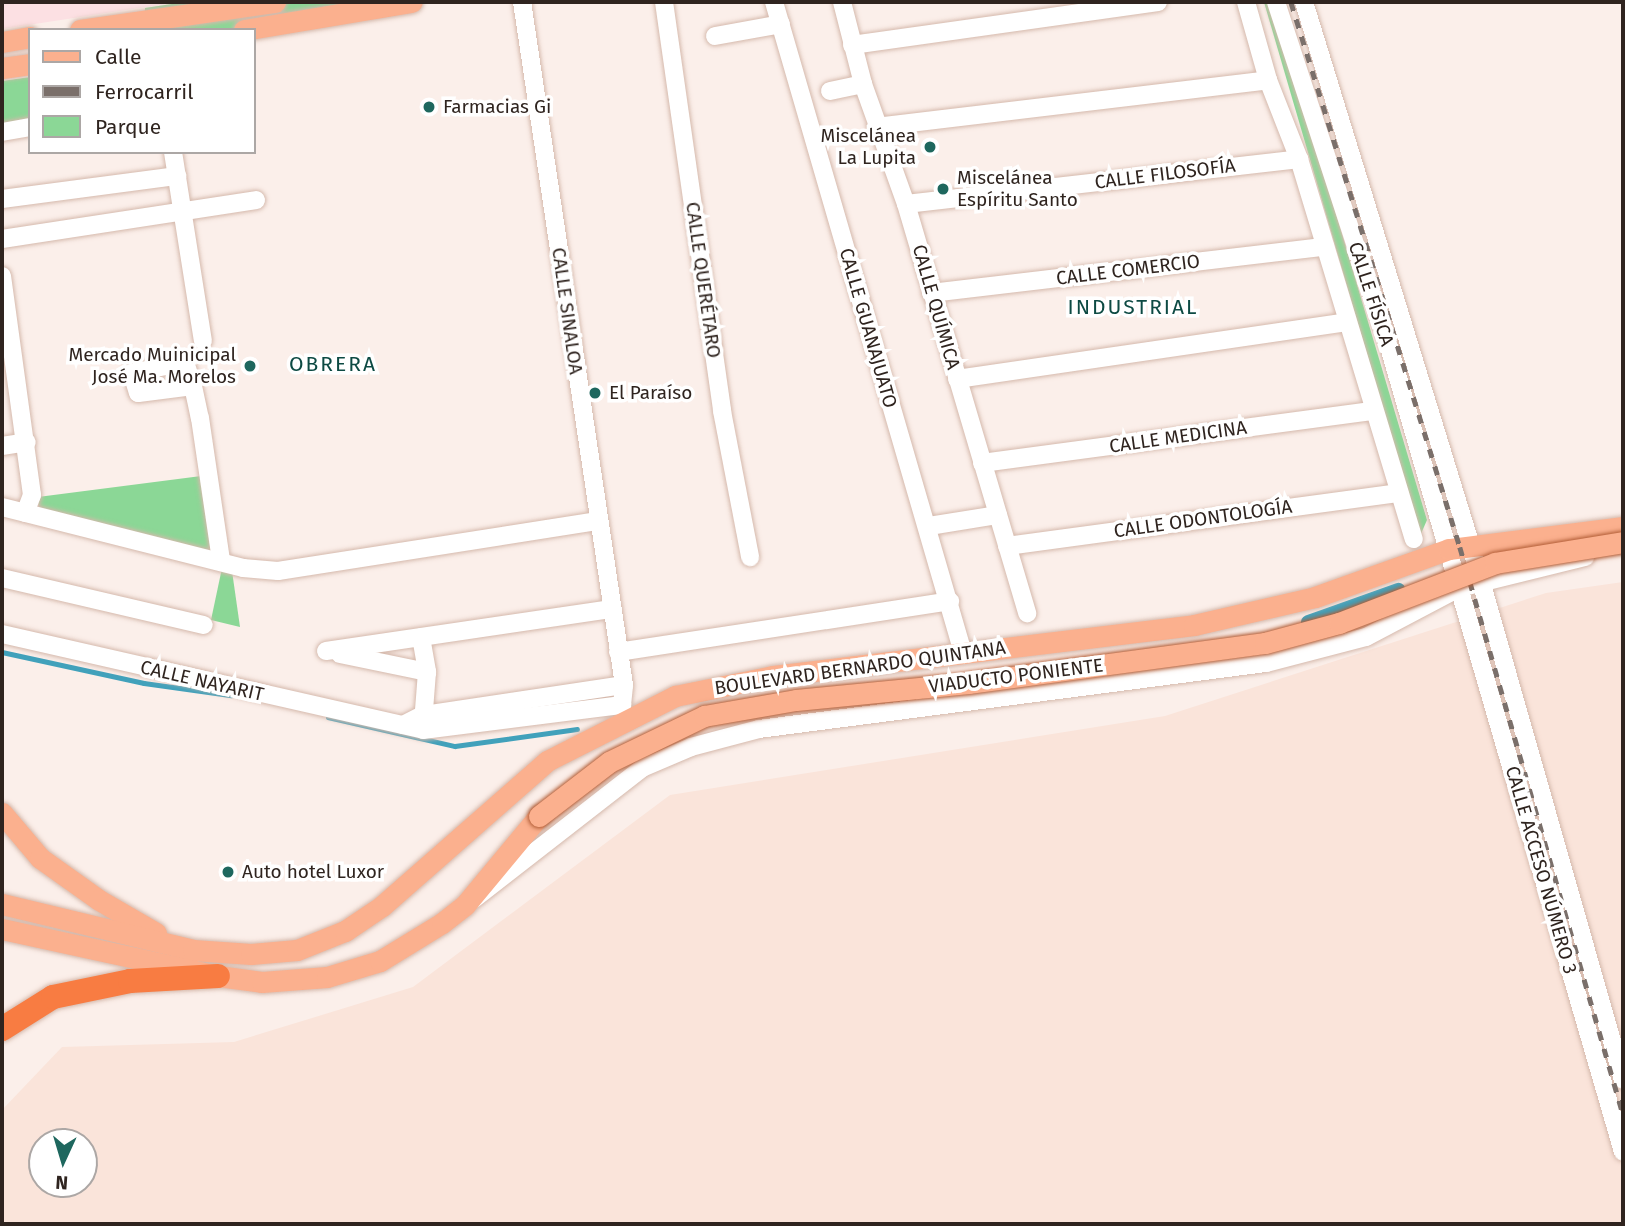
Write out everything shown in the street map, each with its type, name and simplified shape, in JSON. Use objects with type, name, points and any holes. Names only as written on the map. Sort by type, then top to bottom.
[{"type":"highway","points":[[2,1029],[53,997],[130,981],[218,976]]},
{"type":"main road","points":[[94,28],[275,2]]},
{"type":"main road","points":[[256,28],[412,2]]},
{"type":"main road","points":[[2,41],[28,37]]},
{"type":"main road","points":[[2,68],[28,64]]},
{"type":"main road","name":"BOULEVARD BERNARDO QUINTANA","points":[[2,904],[193,950],[251,954],[297,950],[345,931],[382,906],[547,761],[675,696],[773,676],[1194,625],[1315,597],[1449,549],[1623,527]]},
{"type":"main road","name":"VIADUCTO PONIENTE","points":[[465,905],[539,816],[609,762],[704,716],[796,700],[981,681],[1265,643],[1339,623],[1495,563],[1623,542]]},
{"type":"main road","points":[[2,813],[40,858],[99,900],[193,950]]},
{"type":"main road","points":[[2,929],[218,976],[262,982],[347,973],[412,945],[465,905]]},
{"type":"street","name":"CALLE SINALOA","points":[[522,2],[624,694]]},
{"type":"street","name":"CALLE QUERÉTARO","points":[[664,2],[722,411],[750,557]]},
{"type":"street","name":"CALLE GUANAJUATO","points":[[774,2],[964,653]]},
{"type":"street","name":"CALLE QUÍMICA","points":[[842,2],[876,127],[906,204],[1027,613]]},
{"type":"street","points":[[852,45],[1158,2]]},
{"type":"street","name":"CALLE FÍSICA","points":[[1246,2],[1268,80],[1299,159],[1414,539]]},
{"type":"street","name":"CALLE FÍSICA","points":[[1276,2],[1389,347],[1459,588]]},
{"type":"street","name":"CALLE ACCESO NÚMERO 3","points":[[1304,2],[1471,545],[1623,1080]]},
{"type":"street","points":[[715,36],[780,24]]},
{"type":"street","points":[[876,127],[1268,80]]},
{"type":"street","points":[[830,91],[863,84]]},
{"type":"street","points":[[2,132],[28,127]]},
{"type":"street","points":[[173,154],[203,341]]},
{"type":"street","name":"CALLE FILOSOFÍA","points":[[906,204],[1299,159]]},
{"type":"street","points":[[2,199],[177,176]]},
{"type":"street","points":[[2,239],[256,200]]},
{"type":"street","name":"CALLE COMERCIO","points":[[932,293],[1325,247]]},
{"type":"street","points":[[2,276],[9,369],[27,442],[32,495],[25,513]]},
{"type":"street","points":[[957,380],[1347,322]]},
{"type":"street","points":[[193,386],[135,391],[134,369],[185,361],[193,386],[221,560]]},
{"type":"street","name":"CALLE MEDICINA","points":[[982,463],[1374,411]]},
{"type":"street","points":[[2,446],[27,442]]},
{"type":"street","name":"CALLE ODONTOLOGÍA","points":[[1007,546],[1399,493]]},
{"type":"street","points":[[2,507],[221,560],[278,571],[598,521]]},
{"type":"street","points":[[929,526],[998,515]]},
{"type":"street","points":[[465,905],[499,883],[570,820],[642,768],[691,747],[759,729],[1266,663],[1366,637],[1459,588],[1623,551]]},
{"type":"street","points":[[2,578],[204,625]]},
{"type":"street","name":"CALLE ACCESO NÚMERO 3","points":[[1459,588],[1623,1152]]},
{"type":"street","points":[[618,652],[950,601]]},
{"type":"street","points":[[427,671],[326,651],[612,608]]},
{"type":"street","name":"CALLE NAYARIT","points":[[2,634],[403,725],[624,694]]},
{"type":"street","points":[[421,637],[427,671],[423,722]]},
{"type":"shaded area","points":[[2,2],[178,2],[2,29]]},
{"type":"shaded area","points":[[1623,582],[1623,1224],[2,1224],[2,1110],[62,1047],[234,1042],[413,987],[670,795],[1165,716],[1546,593]]},
{"type":"green space","points":[[185,2],[392,2],[235,28],[109,28],[144,23],[145,8]]},
{"type":"green space","points":[[1264,2],[1273,2],[1427,520],[1420,536]]},
{"type":"green space","points":[[28,77],[28,125],[2,129],[2,81]]},
{"type":"green space","points":[[209,475],[220,553],[39,512],[38,497]]},
{"type":"green space","points":[[222,568],[232,571],[240,627],[211,620]]},
{"type":"waterway","points":[[1308,622],[1398,590]]},
{"type":"waterway","points":[[2,652],[144,683],[231,695]]},
{"type":"waterway","points":[[328,717],[455,746],[577,729]]},
{"type":"railway","points":[[1291,2],[1460,547],[1623,1114]]},
{"type":"place","name":"Farmacias Gi","points":[[429,107]]},
{"type":"place","name":"Miscelánea La Lupita","points":[[930,147]]},
{"type":"place","name":"Miscelánea Espíritu Santo","points":[[943,189]]},
{"type":"place","name":"Mercado Muinicipal José Ma. Morelos","points":[[250,366]]},
{"type":"place","name":"El Paraíso","points":[[595,393]]},
{"type":"place","name":"Auto hotel Luxor","points":[[228,872]]},
{"type":"district","name":"INDUSTRIAL","points":[[1133,307]]},
{"type":"district","name":"OBRERA","points":[[333,364]]}]
